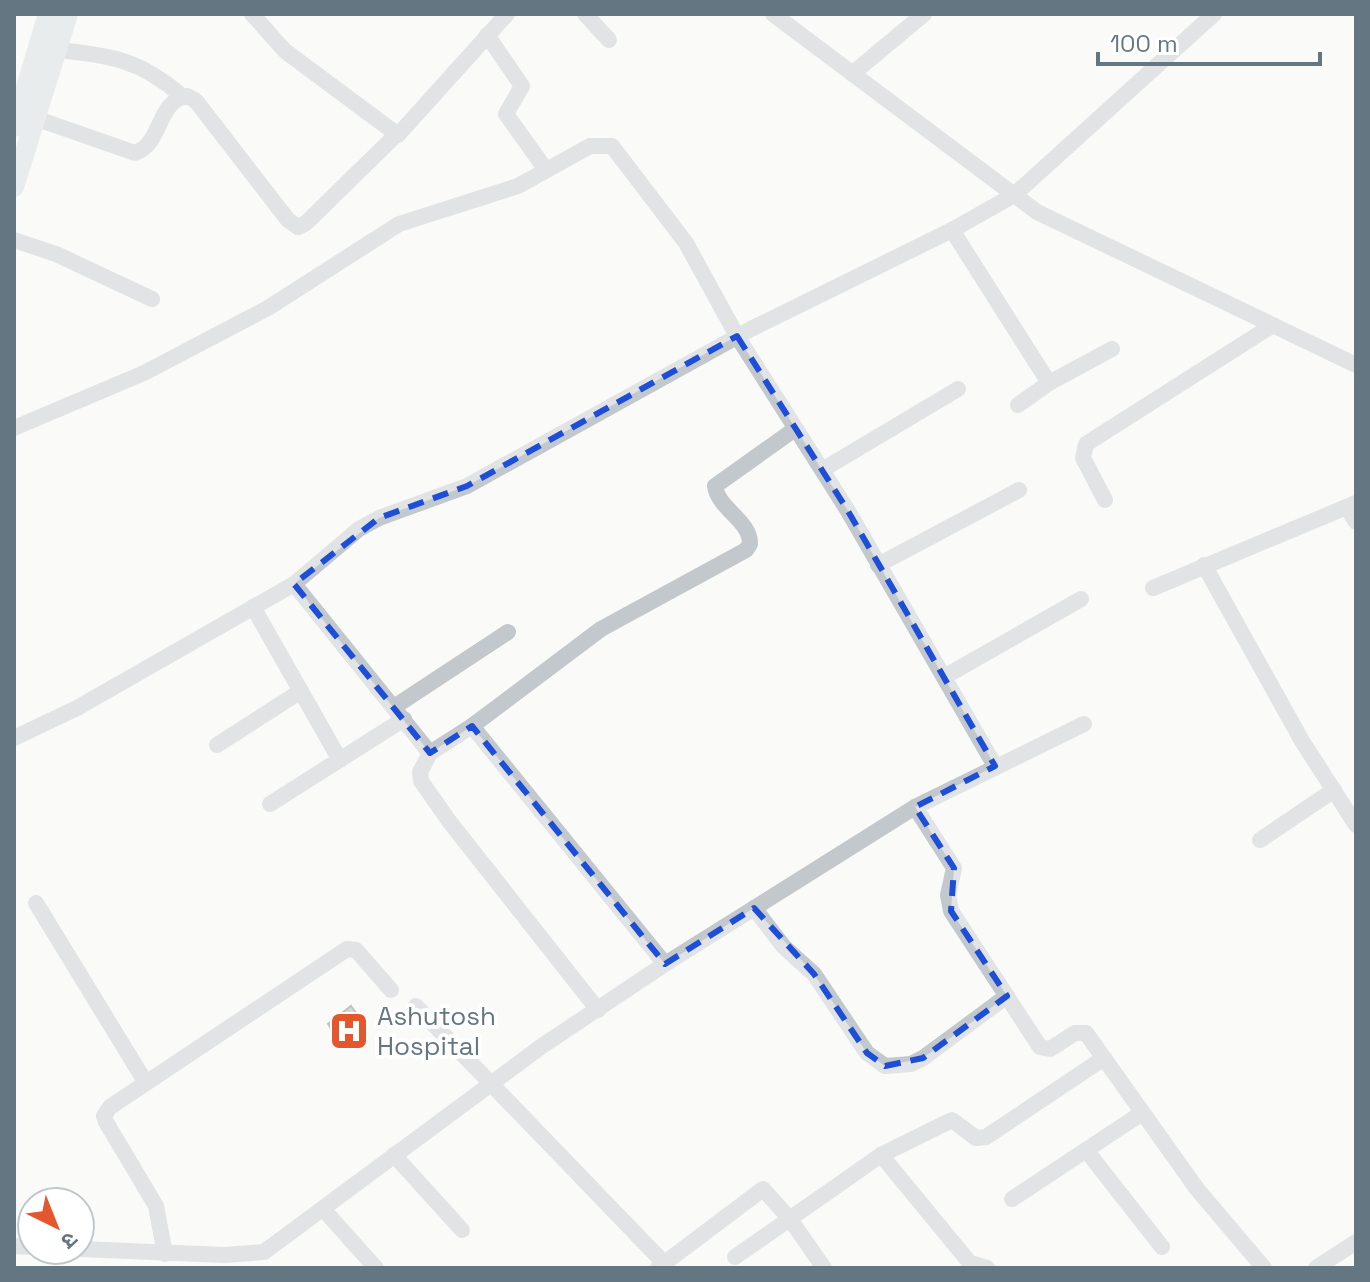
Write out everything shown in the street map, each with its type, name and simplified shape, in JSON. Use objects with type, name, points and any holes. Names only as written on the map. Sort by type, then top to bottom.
[{"type":"main road","points":[[14,187],[23,119],[48,14]]},
{"type":"main road","points":[[23,119],[57,50],[68,14]]},
{"type":"street","points":[[252,14],[285,51],[397,134]]},
{"type":"street","points":[[57,50],[114,56],[157,74],[183,97],[196,101],[288,220],[298,227],[306,223],[397,134],[507,14]]},
{"type":"street","points":[[585,14],[609,40]]},
{"type":"street","points":[[773,14],[1037,212],[1356,365]]},
{"type":"street","points":[[852,74],[924,14]]},
{"type":"street","points":[[14,738],[77,708],[294,584],[359,529],[379,518],[467,486],[737,336],[952,230],[1014,195],[1214,14]]},
{"type":"street","points":[[487,35],[522,86],[506,114],[546,170]]},
{"type":"street","points":[[23,119],[135,153],[148,146],[168,105],[183,97]]},
{"type":"street","points":[[14,428],[144,373],[268,308],[399,224],[518,186],[590,146],[612,146],[686,243],[737,336],[822,470],[995,766]]},
{"type":"street","points":[[952,230],[1049,383]]},
{"type":"street","points":[[14,240],[56,254],[152,299]]},
{"type":"street","points":[[1105,500],[1083,458],[1086,444],[1273,325]]},
{"type":"street","points":[[1018,405],[1049,383],[1112,349]]},
{"type":"street","points":[[822,470],[958,389]]},
{"type":"street","points":[[598,1010],[421,781],[420,772],[430,753],[472,726],[601,629],[746,550],[750,538],[748,532],[717,496],[715,486],[795,429]]},
{"type":"street","points":[[878,565],[1019,490]]},
{"type":"street","points":[[1153,588],[1204,565],[1353,511]]},
{"type":"street","points":[[1204,565],[1302,741],[1356,825]]},
{"type":"street","points":[[294,584],[339,644],[430,753]]},
{"type":"street","points":[[944,677],[1081,599]]},
{"type":"street","points":[[253,607],[340,760]]},
{"type":"street","points":[[270,804],[340,760],[508,632]]},
{"type":"street","points":[[217,745],[301,691]]},
{"type":"street","points":[[96,1249],[165,1254],[264,1252],[491,1083],[665,964],[915,807],[1084,724]]},
{"type":"street","points":[[472,726],[665,964]]},
{"type":"street","points":[[1260,840],[1334,790]]},
{"type":"street","points":[[915,807],[954,868],[948,895],[951,911],[1045,1050],[1081,1031],[1090,1037],[1229,1230],[1264,1268]]},
{"type":"street","points":[[36,903],[146,1083]]},
{"type":"street","points":[[754,908],[777,939],[814,974],[875,1062],[885,1066],[911,1064],[923,1058],[1007,996]]},
{"type":"street","points":[[165,1254],[156,1206],[104,1116],[110,1107],[347,949],[356,950],[391,990]]},
{"type":"street","points":[[416,1006],[661,1266],[759,1190],[765,1191],[790,1219],[824,1268]]},
{"type":"street","points":[[735,1257],[881,1155],[952,1120],[981,1140],[1104,1058]]},
{"type":"street","points":[[1012,1199],[1142,1113]]},
{"type":"street","points":[[1086,1150],[1162,1247]]},
{"type":"street","points":[[394,1155],[462,1230]]},
{"type":"street","points":[[881,1155],[970,1263],[987,1268]]},
{"type":"street","points":[[323,1209],[376,1268]]},
{"type":"street","points":[[1316,1268],[1356,1242]]},
{"type":"street","points":[[129,1250],[138,1268]]},
{"type":"highlighted area","points":[[737,336],[848,511],[995,766],[915,807],[954,868],[951,911],[1007,996],[923,1058],[885,1066],[867,1053],[814,974],[754,908],[665,964],[472,726],[430,753],[294,584],[379,518],[467,486]]},
{"type":"building","points":[[351,1006],[360,1018],[337,1036],[328,1024]]},
{"type":"place","name":"Ashutosh Hospital","points":[[349,1031]]}]
